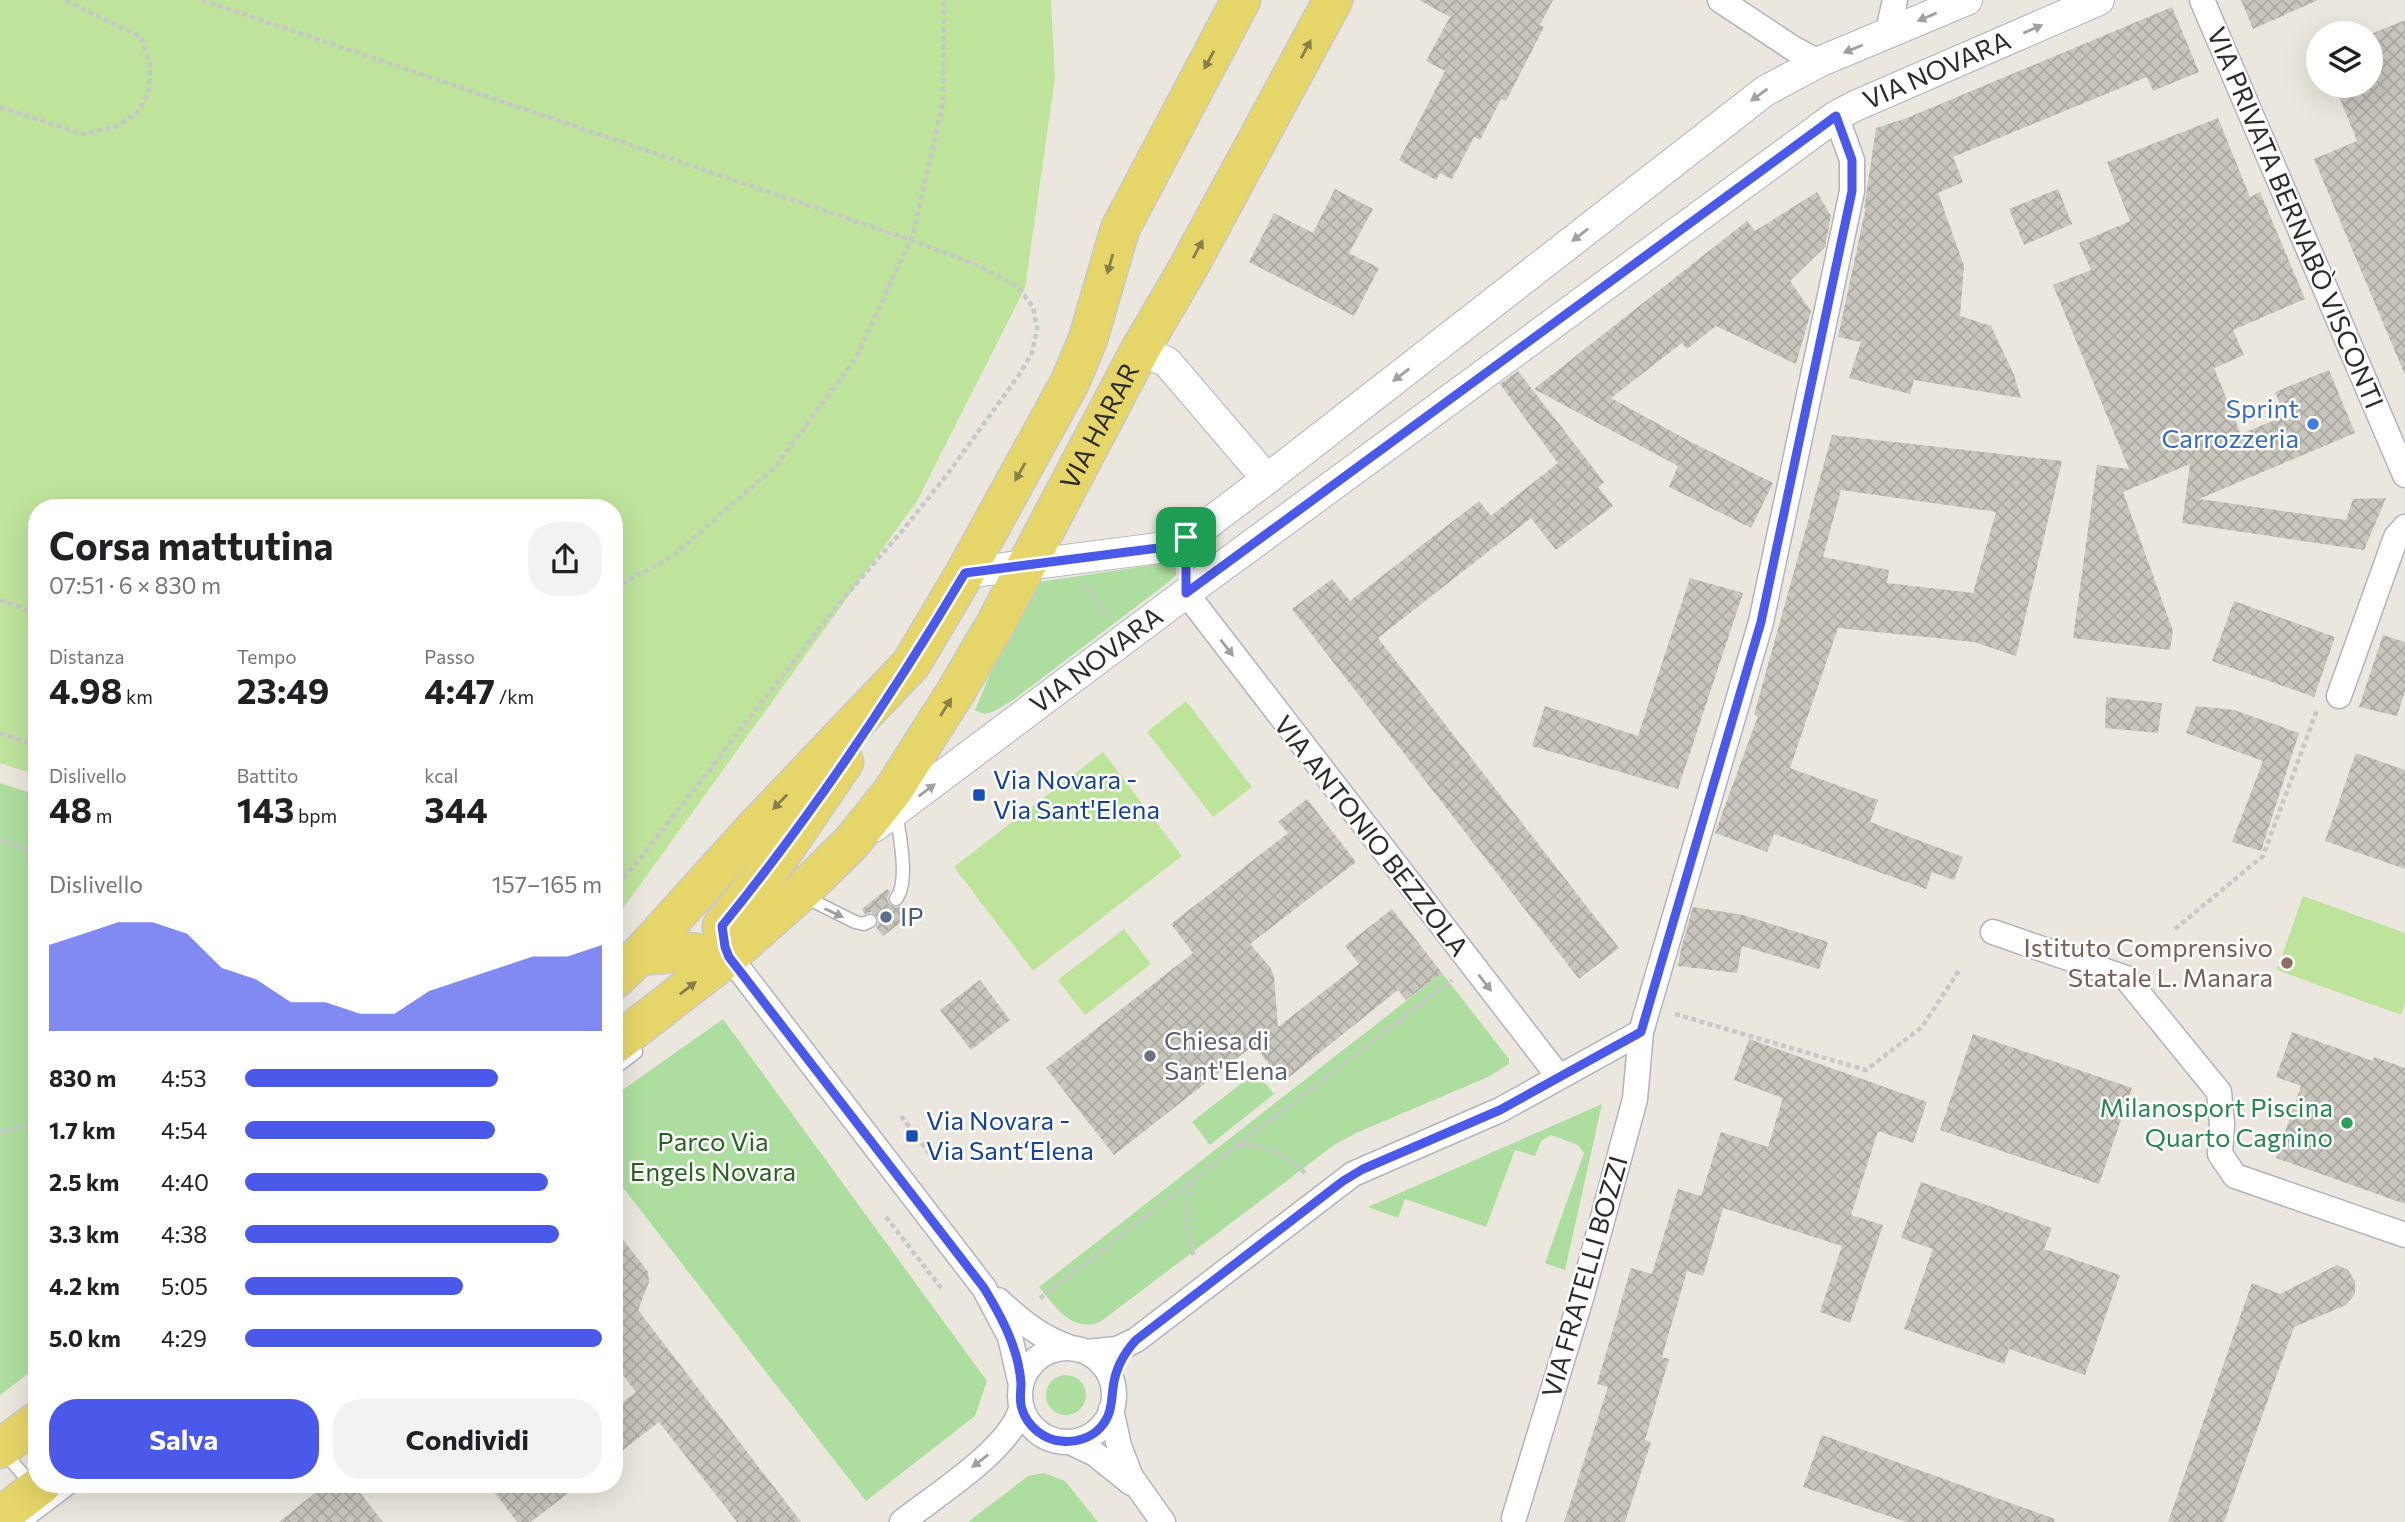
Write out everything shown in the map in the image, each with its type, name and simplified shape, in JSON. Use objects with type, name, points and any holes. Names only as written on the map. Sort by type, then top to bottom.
[{"type":"main road","name":"VIA HARAR","points":[[965,573],[1070,383],[1088,339],[1120,229],[1241,0]]},
{"type":"main road","name":"VIA HARAR","points":[[799,894],[894,802],[1028,564],[1140,351],[1333,0]]},
{"type":"main road","points":[[729,957],[722,926],[782,853],[911,664],[965,573]]},
{"type":"main road","points":[[627,968],[753,830],[911,664]]},
{"type":"main road","points":[[629,1045],[799,894]]},
{"type":"main road","points":[[627,968],[686,952],[729,957]]},
{"type":"main road","points":[[0,1448],[28,1428]]},
{"type":"main road","points":[[0,1517],[34,1498]]},
{"type":"street","points":[[1720,0],[1794,49],[1819,62]]},
{"type":"street","name":"VIA NOVARA","points":[[1888,35],[1895,0]]},
{"type":"street","name":"VIA NOVARA","points":[[965,573],[1166,547],[1198,531],[1765,90],[1819,62],[1967,0]]},
{"type":"street","name":"VIA NOVARA","points":[[894,802],[1186,593],[1836,116],[2099,0]]},
{"type":"street","name":"VIA PRIVATA BERNABÒ VISCONTI","points":[[2202,0],[2405,475]]},
{"type":"street","name":"VIA FRATELLI BOZZI","points":[[1514,1518],[1582,1295],[1635,1099],[1641,1032],[1761,622],[1852,191],[1852,160],[1836,116]]},
{"type":"street","points":[[1140,351],[1167,362],[1267,479]]},
{"type":"street","points":[[2329,701],[2396,537],[2405,527]]},
{"type":"street","points":[[1186,537],[1186,593]]},
{"type":"street","name":"VIA ANTONIO BEZZOLA","points":[[1186,593],[1559,1077]]},
{"type":"street","points":[[1993,932],[2126,978],[2218,1092],[2222,1124],[2220,1154],[2235,1176],[2405,1235]]},
{"type":"street","points":[[729,957],[984,1288],[1010,1337],[1021,1397],[1029,1423],[1040,1434],[1055,1441],[1070,1442],[1099,1430],[1112,1398],[1119,1364],[1136,1340]]},
{"type":"street","points":[[902,1522],[996,1448],[1014,1428],[1030,1365],[1042,1355],[1056,1349],[1117,1349],[1136,1340],[1353,1174],[1500,1110],[1641,1032]]},
{"type":"street","points":[[984,1288],[1030,1329],[1099,1361],[1108,1373],[1119,1446],[1131,1477],[1163,1522]]},
{"type":"street","points":[[1070,1442],[1110,1464],[1139,1491]]},
{"type":"lane","points":[[894,802],[903,877],[901,891],[896,899]]},
{"type":"lane","points":[[799,894],[855,922],[864,923],[870,920]]},
{"type":"lane","points":[[0,1448],[28,1489]]},
{"type":"path","points":[[0,107],[83,134],[115,127],[137,113],[149,93],[150,63],[141,37],[64,0]]},
{"type":"path","points":[[202,0],[911,240],[978,265],[1018,287],[1033,307],[1037,328],[1032,354],[1019,375],[949,472],[836,607],[623,877]]},
{"type":"path","points":[[623,583],[673,556],[775,467],[856,358],[911,240],[943,103],[944,0]]},
{"type":"path","points":[[1084,585],[1111,620]]},
{"type":"path","points":[[0,600],[28,610]]},
{"type":"path","points":[[2175,929],[2263,856],[2329,701]]},
{"type":"path","points":[[0,733],[28,743]]},
{"type":"path","points":[[0,840],[28,850]]},
{"type":"path","points":[[1663,1010],[1866,1070],[1922,1027],[1960,969]]},
{"type":"path","points":[[1041,1298],[1452,980]]},
{"type":"path","points":[[901,1116],[934,1158]]},
{"type":"path","points":[[0,1132],[28,1125]]},
{"type":"path","points":[[1239,1145],[1250,1144],[1272,1149],[1306,1172]]},
{"type":"path","points":[[1192,1181],[1187,1205],[1189,1238],[1194,1257]]},
{"type":"path","points":[[886,1217],[941,1288]]},
{"type":"green space","points":[[0,0],[1051,0],[1055,78],[1025,288],[917,501],[623,909],[623,499],[28,499],[28,772],[0,763]]},
{"type":"green space","points":[[1166,563],[1176,568],[1176,575],[1170,581],[1013,700],[990,713],[975,710],[990,674],[1039,582]]},
{"type":"green space","points":[[1186,701],[1252,787],[1213,817],[1147,732]]},
{"type":"green space","points":[[1103,752],[1182,856],[1033,971],[954,867]]},
{"type":"green space","points":[[0,783],[28,792],[28,1374],[0,1395]]},
{"type":"green space","points":[[2303,896],[2405,933],[2405,1003],[2401,1015],[2277,970]]},
{"type":"green space","points":[[1124,929],[1151,964],[1085,1015],[1058,980]]},
{"type":"green space","points":[[1442,973],[1509,1059],[1509,1064],[1488,1077],[1334,1145],[1100,1322],[1080,1324],[1072,1321],[1039,1287]]},
{"type":"green space","name":"Parco Via Engels Novara","points":[[723,1019],[987,1381],[975,1416],[866,1501],[623,1188],[623,1090]]},
{"type":"green space","points":[[1256,1072],[1274,1094],[1210,1145],[1192,1122]]},
{"type":"green space","points":[[1602,1104],[1565,1270],[1545,1263],[1584,1153],[1578,1145],[1551,1135],[1541,1141],[1535,1156],[1515,1150],[1486,1227],[1405,1199],[1398,1218],[1368,1207]]},
{"type":"green space","points":[[1066,1375],[1080,1381],[1086,1395],[1080,1409],[1066,1415],[1052,1409],[1046,1395],[1052,1381]]},
{"type":"green space","points":[[1044,1473],[1065,1481],[1098,1522],[968,1522],[1028,1476]]},
{"type":"building","points":[[1419,0],[1553,0],[1540,25],[1544,27],[1506,101],[1501,99],[1480,140],[1474,137],[1452,179],[1440,173],[1436,180],[1399,160],[1445,71],[1426,61],[1450,17]]},
{"type":"building","points":[[2241,0],[2318,0],[2253,29]]},
{"type":"building","points":[[2172,7],[2199,72],[2153,91],[2147,77],[1953,157],[1963,182],[1938,193],[1964,266],[1960,316],[1991,326],[2014,375],[2021,398],[1914,380],[1910,394],[1849,378],[1861,342],[1838,337],[1866,207],[1864,209],[1876,128],[1907,118]]},
{"type":"building","points":[[2405,20],[2405,375],[2314,159],[2357,141],[2340,98],[2383,98],[2383,29]]},
{"type":"building","points":[[2218,118],[2250,197],[2260,192],[2305,299],[2233,330],[2244,355],[2214,368],[2241,434],[2285,416],[2275,392],[2329,370],[2355,433],[2199,499],[2346,520],[2353,499],[2386,498],[2364,550],[2182,523],[2190,464],[2123,492],[2173,631],[2170,650],[2073,638],[2097,465],[2129,469],[2053,285],[2091,270],[2079,243],[2130,221],[2107,162]]},
{"type":"building","points":[[1335,189],[1373,209],[1349,253],[1379,268],[1354,316],[1249,262],[1274,213],[1313,233]]},
{"type":"building","points":[[2058,189],[2072,224],[2024,245],[2009,209]]},
{"type":"building","points":[[1817,192],[1831,216],[1825,247],[1790,281],[1811,311],[1796,364],[1716,326],[1687,349],[1682,343],[1611,398],[1773,483],[1751,528],[1669,487],[1678,466],[1534,389],[1747,221],[1755,231]]},
{"type":"building","points":[[1518,371],[1604,482],[1598,487],[1613,506],[1556,550],[1531,518],[1378,638],[1619,948],[1579,979],[1292,609],[1332,579],[1350,601],[1479,501],[1491,516],[1558,463],[1500,384]]},
{"type":"building","points":[[1832,435],[2062,461],[2016,656],[1974,642],[1838,628],[1790,768],[1878,800],[1870,822],[1963,857],[1954,880],[1932,872],[1926,889],[1774,834],[1767,852],[1715,833],[1758,716],[1754,715]],"holes":[[[1841,490],[1996,512],[1973,593],[1887,583],[1889,570],[1823,557]]]},
{"type":"building","points":[[1690,578],[1743,593],[1678,789],[1532,746],[1545,706],[1638,736]]},
{"type":"building","points":[[2234,601],[2335,637],[2314,697],[2212,661]]},
{"type":"building","points":[[2383,635],[2405,642],[2405,691],[2397,716],[2359,707]]},
{"type":"building","points":[[2106,697],[2162,703],[2158,733],[2105,728]]},
{"type":"building","points":[[2196,706],[2234,710],[2299,733],[2261,851],[2232,842],[2263,761],[2186,733]]},
{"type":"building","points":[[2356,753],[2405,770],[2405,869],[2325,841]]},
{"type":"building","points":[[1307,799],[1356,862],[1250,944],[1270,967],[1274,976],[1278,1027],[1359,964],[1345,946],[1392,909],[1442,973],[1406,1000],[1398,990],[1283,1082],[1254,1045],[1114,1155],[1046,1068],[1193,953],[1171,924],[1288,833],[1278,822]]},
{"type":"building","points":[[887,889],[890,892],[887,899],[889,904],[896,908],[901,906],[909,916],[883,936],[876,927],[879,922],[877,917],[871,912],[865,914],[862,909]]},
{"type":"building","points":[[1693,907],[1743,915],[1828,942],[1819,969],[1742,946],[1737,973],[1678,966]]},
{"type":"building","points":[[980,980],[1010,1020],[971,1050],[940,1010]]},
{"type":"building","name":"Milanosport Piscina Quarto Cagnino","points":[[2292,1032],[2373,1061],[2374,1057],[2405,1068],[2405,1204],[2276,1158],[2301,1086],[2276,1077]]},
{"type":"building","points":[[1973,1034],[2132,1088],[2099,1184],[1940,1130]]},
{"type":"building","points":[[1749,1039],[1927,1102],[1913,1143],[1878,1131],[1851,1215],[1883,1225],[1850,1323],[1820,1312],[1842,1246],[1723,1208],[1703,1276],[1687,1271],[1662,1357],[1669,1359],[1645,1440],[1651,1442],[1625,1522],[1564,1522],[1608,1387],[1597,1384],[1631,1268],[1652,1274],[1678,1189],[1701,1196],[1721,1132],[1768,1147],[1783,1098],[1734,1080]]},
{"type":"building","points":[[1921,1182],[2052,1228],[2044,1249],[2120,1275],[2085,1375],[2009,1349],[2004,1364],[1904,1329],[1933,1249],[1901,1238]]},
{"type":"building","points":[[623,1240],[648,1272],[649,1282],[638,1310],[801,1522],[737,1522],[659,1422],[623,1450],[623,1402],[636,1392],[623,1375]]},
{"type":"building","points":[[2337,1265],[2348,1270],[2355,1281],[2355,1294],[2346,1305],[2294,1327],[2224,1522],[2168,1522],[2252,1283],[2280,1294]]},
{"type":"building","points":[[1822,1435],[2055,1519],[2054,1522],[1906,1522],[1803,1487]]},
{"type":"building","points":[[315,1493],[360,1493],[383,1522],[279,1522]]},
{"type":"building","points":[[495,1493],[568,1493],[531,1522],[517,1522]]},
{"type":"place","name":"Sprint Carrozzeria","points":[[2313,424]]},
{"type":"place","name":"Via Novara - Via Sant'Elena","points":[[979,795]]},
{"type":"place","name":"IP","points":[[886,917]]},
{"type":"place","name":"Istituto Comprensivo Statale L. Manara","points":[[2287,963]]},
{"type":"place","name":"Chiesa di Sant'Elena","points":[[1150,1056]]},
{"type":"place","name":"Milanosport Piscina Quarto Cagnino","points":[[2347,1123]]},
{"type":"place","name":"Via Novara - Via Sant‘Elena","points":[[912,1136]]},
{"type":"route","points":[[1836,116],[1852,160],[1852,191],[1761,622],[1641,1032],[1500,1110],[1363,1169],[1343,1181],[1136,1340],[1119,1364],[1113,1387],[1113,1403],[1099,1430],[1070,1442],[1055,1441],[1040,1434],[1029,1423],[1021,1409],[1021,1385],[1014,1349],[995,1305],[729,957],[722,926],[782,853],[911,664],[965,573],[1166,547],[1186,537],[1186,593],[1836,116]]}]
